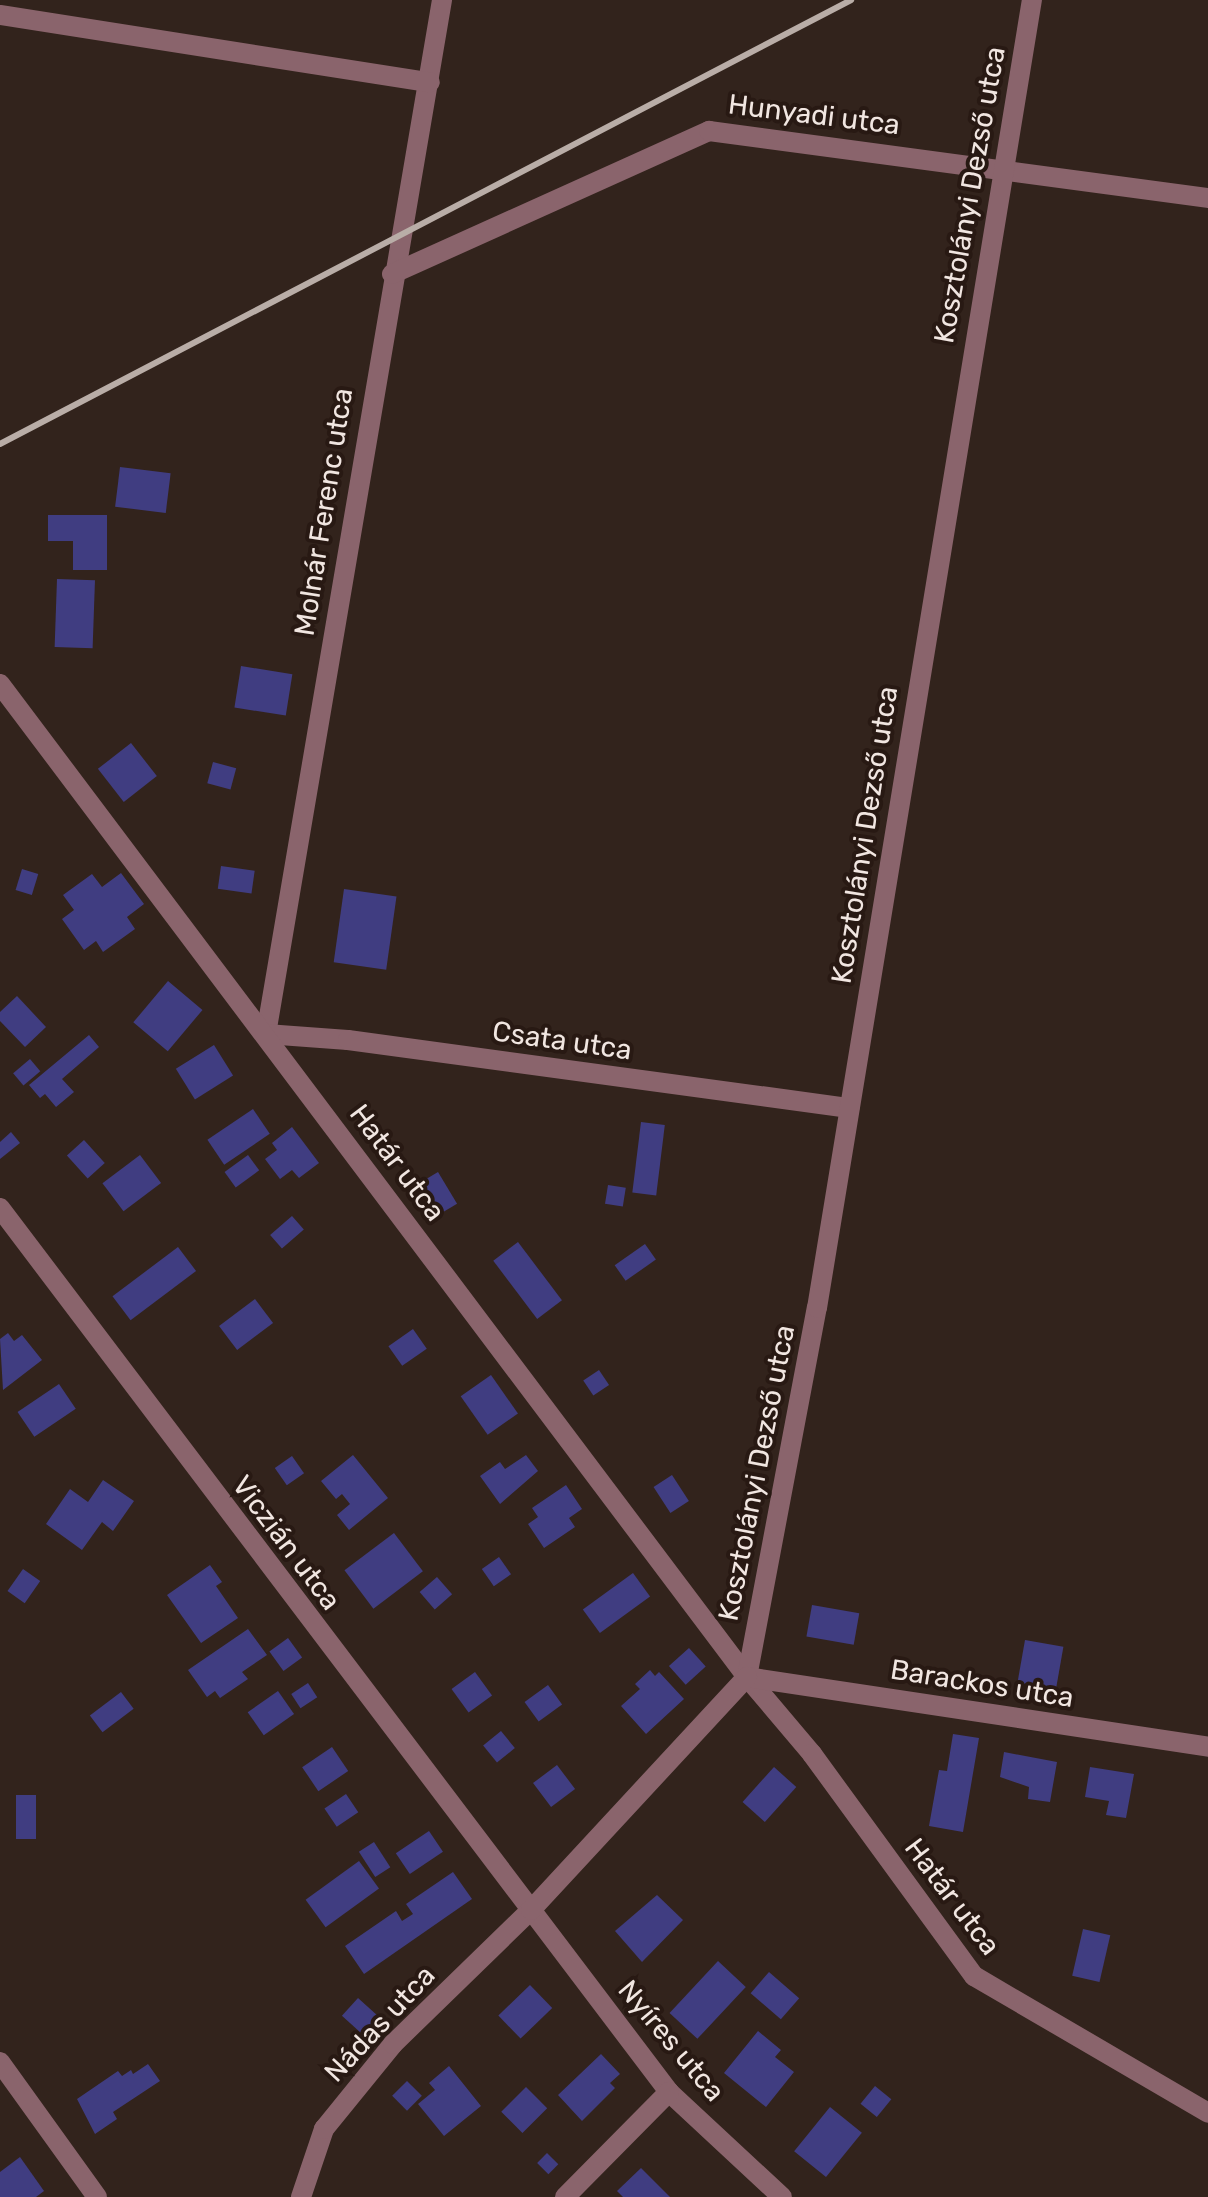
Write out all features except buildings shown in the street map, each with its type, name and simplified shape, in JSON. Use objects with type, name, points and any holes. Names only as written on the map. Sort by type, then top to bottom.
[{"type":"street","name":"Molnár Ferenc utca","points":[[266,1034],[392,274],[430,82],[442,0]]},
{"type":"street","name":"Kosztolányi Dezső utca","points":[[747,1677],[849,1108],[1032,0]]},
{"type":"street","points":[[0,15],[430,82]]},
{"type":"street","name":"Hunyadi utca","points":[[392,274],[709,131],[1002,167],[1208,198]]},
{"type":"street","name":"Határ utca","points":[[0,684],[747,1677],[812,1754],[974,1976],[1208,2113]]},
{"type":"street","name":"Csata utca","points":[[266,1034],[364,1042],[849,1108]]},
{"type":"street","name":"Viczián utca","points":[[0,1208],[531,1910]]},
{"type":"street","points":[[531,1910],[747,1677]]},
{"type":"street","name":"Barackos utca","points":[[747,1677],[1208,1747]]},
{"type":"street","name":"Nyíres utca","points":[[531,1910],[669,2092],[782,2197]]},
{"type":"street","name":"Nádas utca","points":[[301,2197],[324,2129],[393,2044],[531,1910]]},
{"type":"street","points":[[0,2062],[97,2197]]},
{"type":"street","points":[[565,2197],[669,2092]]},
{"type":"railway","points":[[0,444],[851,0]]}]
